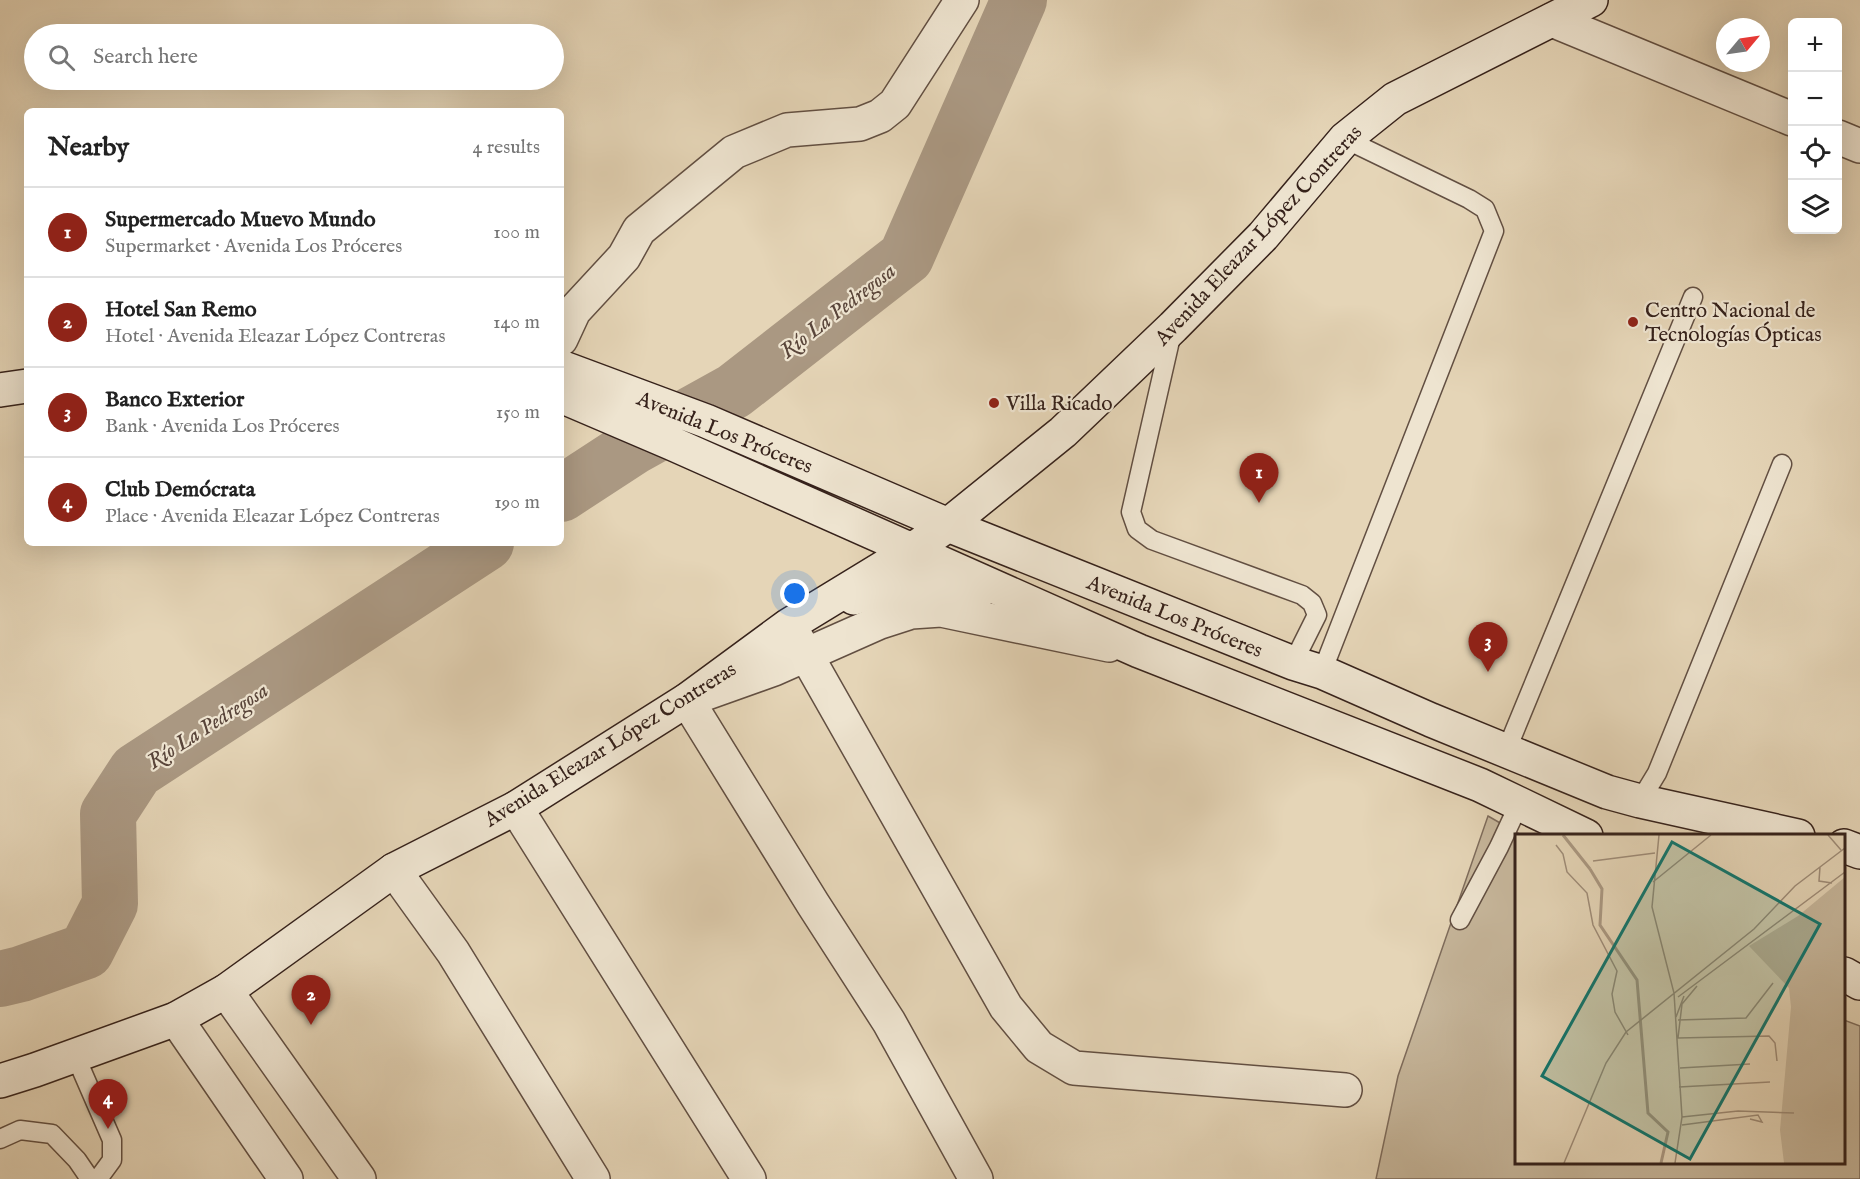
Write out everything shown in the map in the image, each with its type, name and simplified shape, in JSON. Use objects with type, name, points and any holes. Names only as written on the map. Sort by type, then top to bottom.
[{"type":"street","points":[[564,333],[574,311],[624,257],[639,230],[734,152],[787,130],[860,124],[880,116],[895,104],[962,0]]},
{"type":"street","name":"Avenida Eleazar López Contreras","points":[[0,1081],[176,1018],[226,991],[394,870],[516,808],[687,700],[798,620],[912,550],[948,525],[1063,432],[1173,327],[1263,236],[1345,139],[1395,99],[1588,1]]},
{"type":"street","points":[[1552,20],[1788,117]]},
{"type":"street","points":[[1842,139],[1860,147]]},
{"type":"street","name":"Avenida Los Próceres","points":[[564,368],[706,421],[948,525],[1507,749],[1607,792],[1789,834]]},
{"type":"street","points":[[0,390],[24,386]]},
{"type":"street","name":"Avenida Los Próceres","points":[[564,397],[1139,651],[1480,785],[1582,834]]},
{"type":"street","points":[[1139,651],[931,584],[884,586],[798,620],[807,655],[1006,1007],[1039,1047],[1074,1068],[1345,1090]]},
{"type":"street","points":[[976,1179],[889,1022],[687,700],[774,669],[880,622],[911,612],[941,610],[1139,651]]},
{"type":"street","points":[[516,808],[749,1179]]},
{"type":"street","points":[[1845,846],[1860,852]]},
{"type":"street","points":[[394,870],[453,952],[593,1179]]},
{"type":"street","points":[[1845,975],[1860,983]]},
{"type":"street","points":[[226,991],[359,1179]]},
{"type":"street","points":[[176,1018],[286,1179]]},
{"type":"lane","points":[[1307,668],[1494,231],[1485,209],[1469,199],[1345,139]]},
{"type":"lane","points":[[1507,749],[1693,297]]},
{"type":"lane","points":[[1173,327],[1131,512],[1137,529],[1152,540],[1269,585],[1302,595],[1312,603],[1317,615],[1307,668]]},
{"type":"lane","points":[[1640,801],[1657,773],[1782,464]]},
{"type":"lane","points":[[1460,920],[1520,804]]},
{"type":"lane","points":[[75,1055],[112,1140],[112,1160],[98,1179]]},
{"type":"lane","points":[[0,1139],[20,1130],[51,1134],[77,1160],[90,1179]]},
{"type":"shaded area","points":[[1488,816],[1519,834],[1515,834],[1515,1164],[1845,1164],[1845,1020],[1860,1026],[1860,1179],[1376,1179],[1398,1076]]},
{"type":"waterway","name":"Río La Pedregosa","points":[[564,492],[633,447],[734,391],[906,257],[1019,0]]},
{"type":"waterway","name":"Río La Pedregosa","points":[[0,979],[86,951],[110,904],[108,814],[136,771],[481,546]]},
{"type":"place","name":"Centro Nacional de Tecnologías Ópticas","points":[[1633,322]]},
{"type":"place","name":"Villa Ricado","points":[[994,403]]},
{"type":"place","name":"Supermercado Muevo Mundo","points":[[1259,503]]},
{"type":"place","name":"Banco Exterior","points":[[1488,672]]},
{"type":"place","name":"Hotel San Remo","points":[[311,1025]]},
{"type":"place","name":"Club Demócrata","points":[[108,1129]]}]
